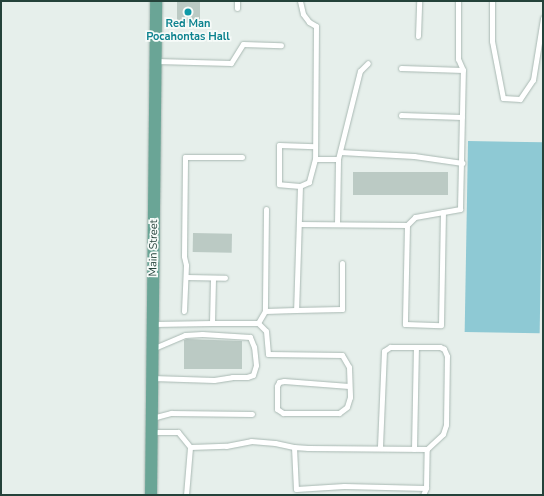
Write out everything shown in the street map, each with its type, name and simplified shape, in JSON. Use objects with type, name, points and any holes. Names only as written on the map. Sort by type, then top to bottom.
[{"type":"main road","name":"Main Street","points":[[152,495],[156,1]]},
{"type":"lane","points":[[237,1],[237,8]]},
{"type":"lane","points":[[300,1],[303,14],[309,22],[316,26],[315,159],[309,182],[300,186],[279,184],[280,145],[314,146]]},
{"type":"lane","points":[[418,1],[418,36]]},
{"type":"lane","points":[[443,212],[440,324],[405,324],[407,225],[415,217],[443,212],[460,209],[462,163],[462,70],[458,59],[458,1]]},
{"type":"lane","points":[[492,1],[492,40],[504,98],[520,99],[533,80],[543,18]]},
{"type":"lane","points":[[156,61],[231,63],[243,44],[280,45]]},
{"type":"lane","points":[[337,224],[338,159],[360,71],[368,63]]},
{"type":"lane","points":[[401,68],[462,70]]},
{"type":"lane","points":[[401,116],[462,116]]},
{"type":"lane","points":[[340,152],[414,156],[462,163]]},
{"type":"lane","points":[[184,311],[186,277],[184,256],[185,157],[242,157]]},
{"type":"lane","points":[[315,159],[338,159]]},
{"type":"lane","points":[[296,310],[300,186]]},
{"type":"lane","points":[[258,323],[265,311],[266,209]]},
{"type":"lane","points":[[299,224],[407,225]]},
{"type":"lane","points":[[265,311],[342,309],[342,263]]},
{"type":"lane","points":[[186,277],[225,278]]},
{"type":"lane","points":[[212,278],[212,323]]},
{"type":"lane","points":[[153,324],[258,323],[266,331],[268,354],[342,356],[349,367],[350,397],[347,407],[339,413],[283,413],[277,409],[277,386],[279,382],[284,381],[349,386]]},
{"type":"lane","points":[[152,378],[214,380],[232,377],[247,377],[253,375],[256,365],[254,347],[250,337],[209,334],[185,335],[153,348]]},
{"type":"lane","points":[[380,447],[384,351],[390,347],[440,347],[444,349],[447,356],[446,425],[443,434],[428,449],[426,488],[423,495]]},
{"type":"lane","points":[[414,449],[416,347]]},
{"type":"lane","points":[[152,418],[171,413],[252,414]]},
{"type":"lane","points":[[152,432],[178,432],[190,447],[186,495]]},
{"type":"lane","points":[[190,447],[226,446],[251,441],[275,443],[294,447],[352,449],[380,447],[428,449]]},
{"type":"lane","points":[[294,447],[296,495]]},
{"type":"lane","points":[[296,489],[344,486],[426,488]]},
{"type":"water","points":[[468,141],[543,142],[540,333],[465,332]]},
{"type":"building","name":"Red Man Pocahontas Hall","points":[[177,1],[200,1],[200,27],[191,27],[192,23],[177,23]]},
{"type":"building","points":[[353,172],[448,172],[448,195],[353,195]]},
{"type":"building","points":[[193,233],[232,234],[232,253],[193,252]]},
{"type":"building","points":[[184,340],[242,341],[242,369],[184,369]]},
{"type":"place","name":"Red Man Pocahontas Hall","points":[[188,12]]}]
